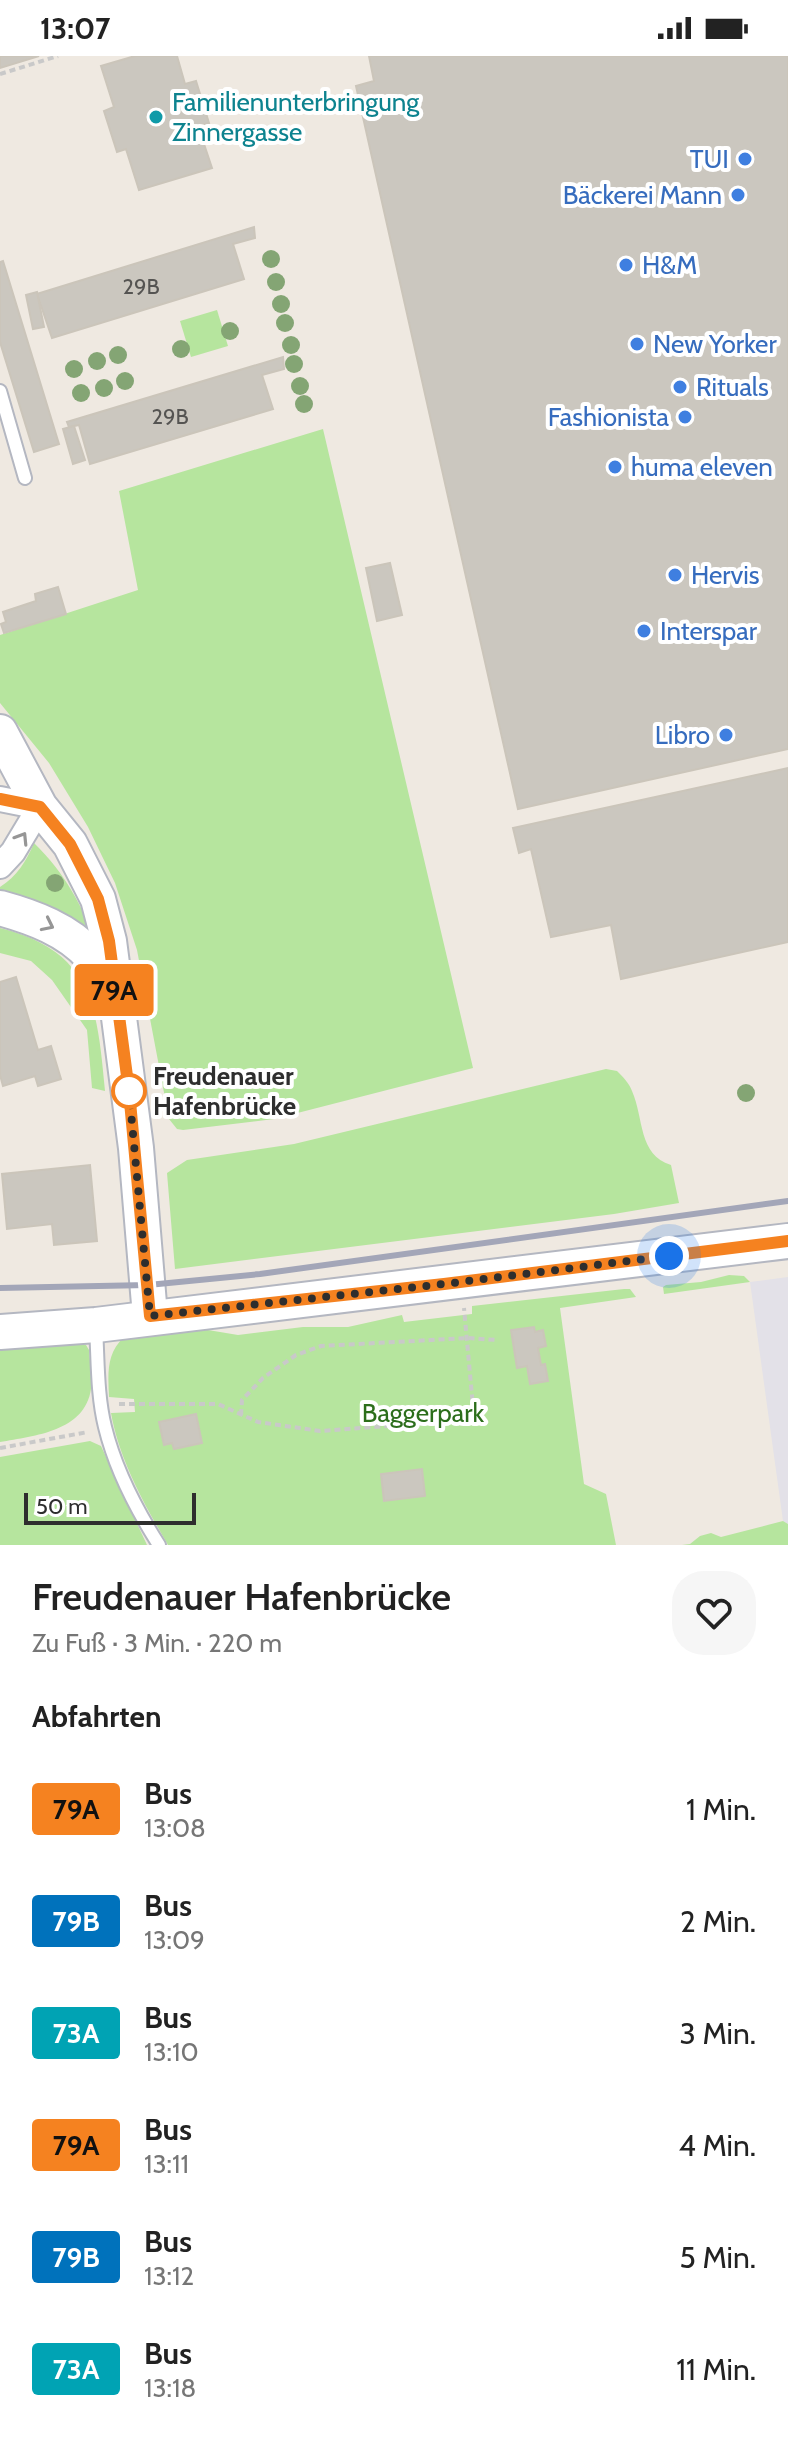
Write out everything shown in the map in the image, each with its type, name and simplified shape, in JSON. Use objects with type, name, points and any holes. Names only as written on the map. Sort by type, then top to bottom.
[{"type":"main road","points":[[0,732],[40,807],[70,844],[98,899],[109,941],[136,1148],[150,1316]]},
{"type":"main road","points":[[0,908],[28,916],[61,932],[91,955],[114,988]]},
{"type":"main road","points":[[0,1332],[96,1325],[150,1316],[461,1282],[788,1241]]},
{"type":"street","points":[[0,799],[40,807],[13,852],[0,866]]},
{"type":"lane","points":[[0,391],[25,478]]},
{"type":"lane","points":[[96,1325],[100,1404],[105,1429],[124,1480],[159,1545]]},
{"type":"path","points":[[0,74],[58,56]]},
{"type":"path","points":[[100,1404],[218,1404],[258,1422],[320,1431],[454,1421],[473,1407],[461,1282]]},
{"type":"path","points":[[241,1415],[242,1400],[263,1378],[296,1355],[321,1346],[468,1338],[497,1340]]},
{"type":"path","points":[[0,1448],[105,1429]]},
{"type":"shaded area","points":[[788,1277],[788,1524],[783,1521],[750,1282]]},
{"type":"green space","points":[[217,310],[228,346],[191,357],[180,321]]},
{"type":"green space","points":[[323,429],[473,1068],[274,1119],[177,1129],[169,1119],[137,950],[115,883],[88,827],[49,763],[0,703],[0,635],[138,590],[119,491]]},
{"type":"green space","points":[[34,843],[72,891],[98,947],[0,896],[0,887],[20,868]]},
{"type":"green space","points":[[0,928],[31,938],[55,951],[72,968],[93,1009],[105,1091],[92,1088],[87,1030],[52,980],[31,961],[0,953]]},
{"type":"green space","points":[[606,1069],[617,1071],[631,1088],[647,1144],[660,1160],[671,1165],[679,1203],[614,1214],[175,1269],[167,1173],[187,1160],[294,1144]]},
{"type":"green space","points":[[729,1275],[744,1276],[750,1282],[664,1294],[663,1287],[666,1285],[701,1282]]},
{"type":"green space","name":"Baggerpark","points":[[630,1289],[636,1297],[560,1308],[584,1484],[606,1494],[616,1545],[168,1545],[150,1514],[120,1447],[111,1413],[135,1412],[134,1399],[109,1397],[109,1372],[114,1350],[124,1337],[182,1331],[208,1330],[238,1335],[303,1327],[348,1327],[402,1315],[404,1322],[472,1314],[472,1306]]},
{"type":"green space","points":[[86,1345],[89,1350],[92,1379],[87,1403],[79,1414],[69,1423],[43,1434],[0,1442],[0,1350]]},
{"type":"green space","points":[[90,1441],[101,1446],[147,1545],[0,1545],[0,1457]]},
{"type":"green space","points":[[783,1521],[788,1524],[788,1545],[682,1545],[711,1533],[721,1537]]},
{"type":"building","points":[[0,56],[39,56],[0,68]]},
{"type":"building","name":"Familienunterbringung Zinnergasse","points":[[135,56],[177,56],[185,84],[196,81],[209,123],[198,126],[212,168],[139,190],[126,149],[117,152],[104,111],[114,107],[101,66]]},
{"type":"building","name":"huma eleven","points":[[369,56],[788,56],[788,749],[518,809],[356,86],[374,81]]},
{"type":"building","points":[[254,227],[255,238],[233,244],[244,279],[52,338],[37,294]]},
{"type":"building","points":[[3,261],[59,444],[34,452],[0,342],[0,262]]},
{"type":"building","points":[[37,292],[44,327],[33,329],[26,295]]},
{"type":"building","points":[[283,357],[284,369],[262,375],[273,409],[90,464],[79,425],[69,427],[67,422]]},
{"type":"building","points":[[74,426],[85,460],[73,464],[63,429]]},
{"type":"building","points":[[390,563],[402,615],[377,621],[366,568]]},
{"type":"building","points":[[58,587],[66,614],[4,633],[1,624],[6,622],[3,612],[36,601],[35,594]]},
{"type":"building","points":[[788,768],[788,942],[621,979],[611,925],[551,937],[531,849],[519,853],[513,828]]},
{"type":"building","points":[[16,977],[38,1050],[51,1046],[61,1079],[38,1086],[35,1076],[3,1086],[0,1075],[0,982]]},
{"type":"building","points":[[90,1165],[97,1241],[54,1245],[52,1224],[7,1229],[2,1174]]},
{"type":"building","points":[[534,1327],[535,1332],[543,1330],[546,1346],[538,1348],[548,1381],[530,1384],[527,1366],[517,1368],[511,1330]]},
{"type":"building","points":[[196,1414],[202,1443],[174,1449],[172,1443],[164,1445],[159,1422]]},
{"type":"building","points":[[422,1469],[425,1496],[384,1501],[381,1474]]},
{"type":"railway","points":[[0,1288],[148,1285],[260,1274],[788,1201]]},
{"type":"bus line","name":"79A","points":[[0,799],[40,807],[70,844],[98,899],[109,941],[129,1091],[150,1316],[444,1284],[788,1241]]},
{"type":"place","name":"Familienunterbringung Zinnergasse","points":[[156,117]]},
{"type":"place","name":"TUI","points":[[745,159]]},
{"type":"place","name":"Bäckerei Mann","points":[[738,195]]},
{"type":"place","name":"H&M","points":[[626,265]]},
{"type":"place","name":"New Yorker","points":[[637,344]]},
{"type":"place","name":"Rituals","points":[[680,387]]},
{"type":"place","name":"Fashionista","points":[[685,417]]},
{"type":"place","name":"huma eleven","points":[[615,467]]},
{"type":"place","name":"Hervis","points":[[675,575]]},
{"type":"place","name":"Interspar","points":[[644,631]]},
{"type":"place","name":"Libro","points":[[726,735]]},
{"type":"place","name":"Freudenauer Hafenbrücke","points":[[129,1091]]},
{"type":"route","points":[[129,1091],[150,1316],[669,1256]]}]
